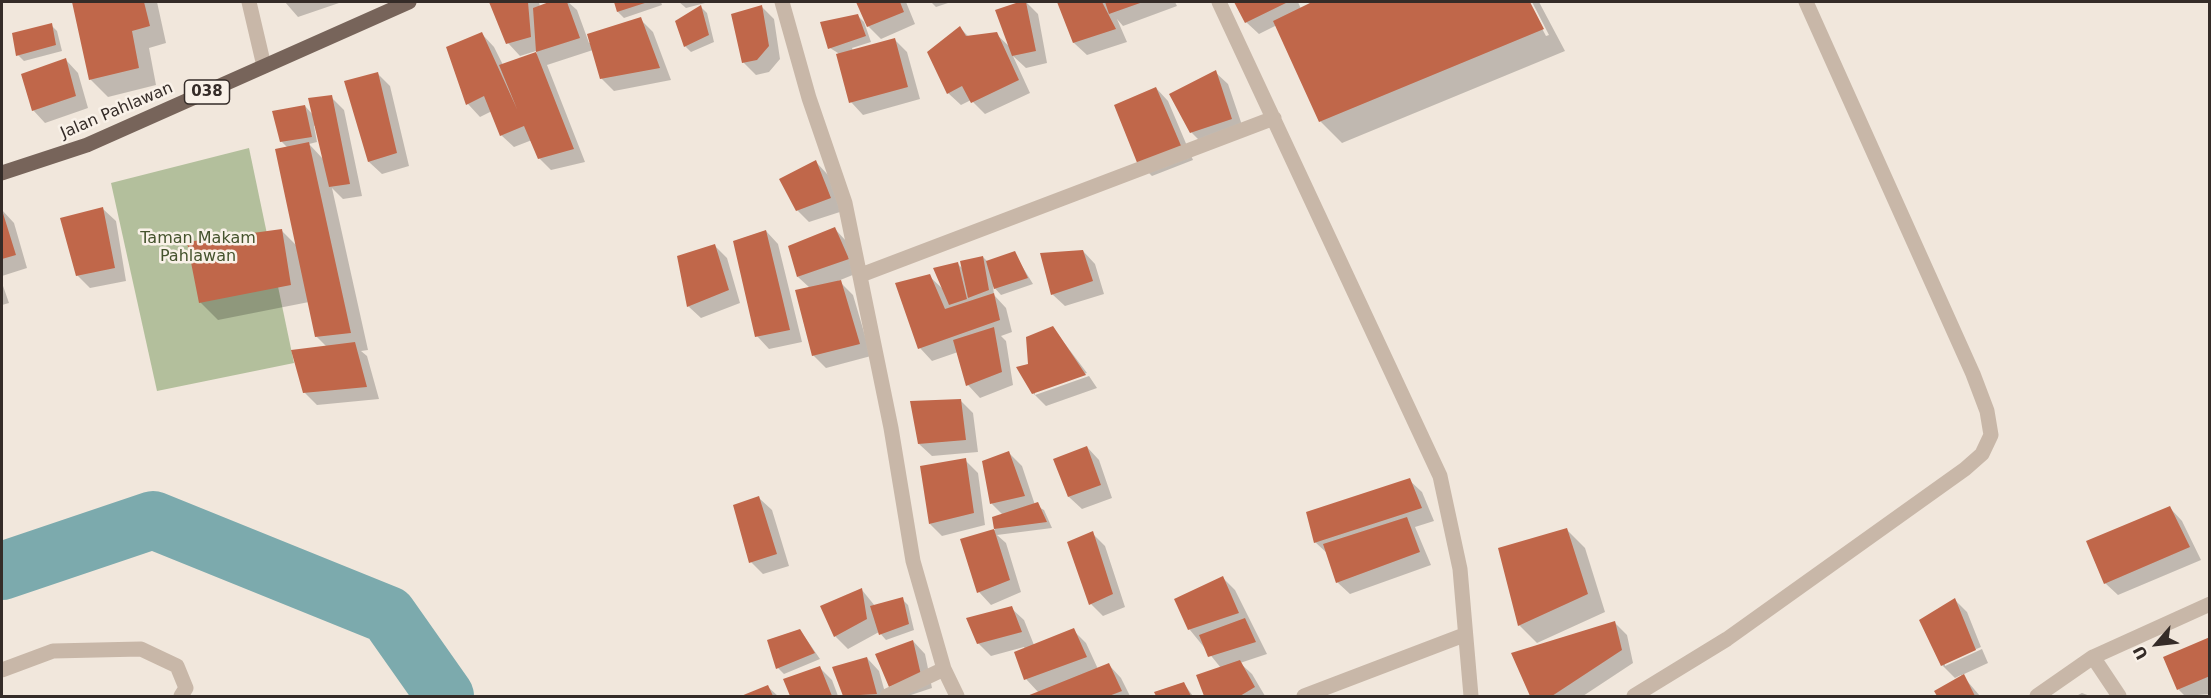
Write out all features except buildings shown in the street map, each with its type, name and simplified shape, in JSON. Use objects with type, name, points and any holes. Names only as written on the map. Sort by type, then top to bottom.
[{"type":"main road","name":"Jalan Pahlawan","points":[[2,173],[87,146],[409,2]]},
{"type":"street","points":[[249,2],[264,66]]},
{"type":"street","points":[[782,2],[809,98],[845,203],[891,429],[913,561],[944,669],[957,696]]},
{"type":"street","points":[[1219,2],[1440,476],[1460,569],[1471,696]]},
{"type":"street","points":[[1634,696],[1727,639],[1965,469],[1982,454],[1991,435],[1987,411],[1973,374],[1806,2]]},
{"type":"street","points":[[861,275],[1274,118]]},
{"type":"street","points":[[2037,696],[2093,657],[2210,604]]},
{"type":"street","points":[[1304,696],[1464,635]]},
{"type":"street","points":[[2,670],[53,651],[141,649],[177,666],[186,688],[181,696]]},
{"type":"street","points":[[2093,657],[2119,696]]},
{"type":"street","points":[[887,696],[944,669]]},
{"type":"green space","name":"Taman Makam Pahlawan","points":[[249,148],[294,363],[157,391],[111,183]]},
{"type":"waterway","points":[[2,571],[153,520],[388,615],[445,696]]}]
